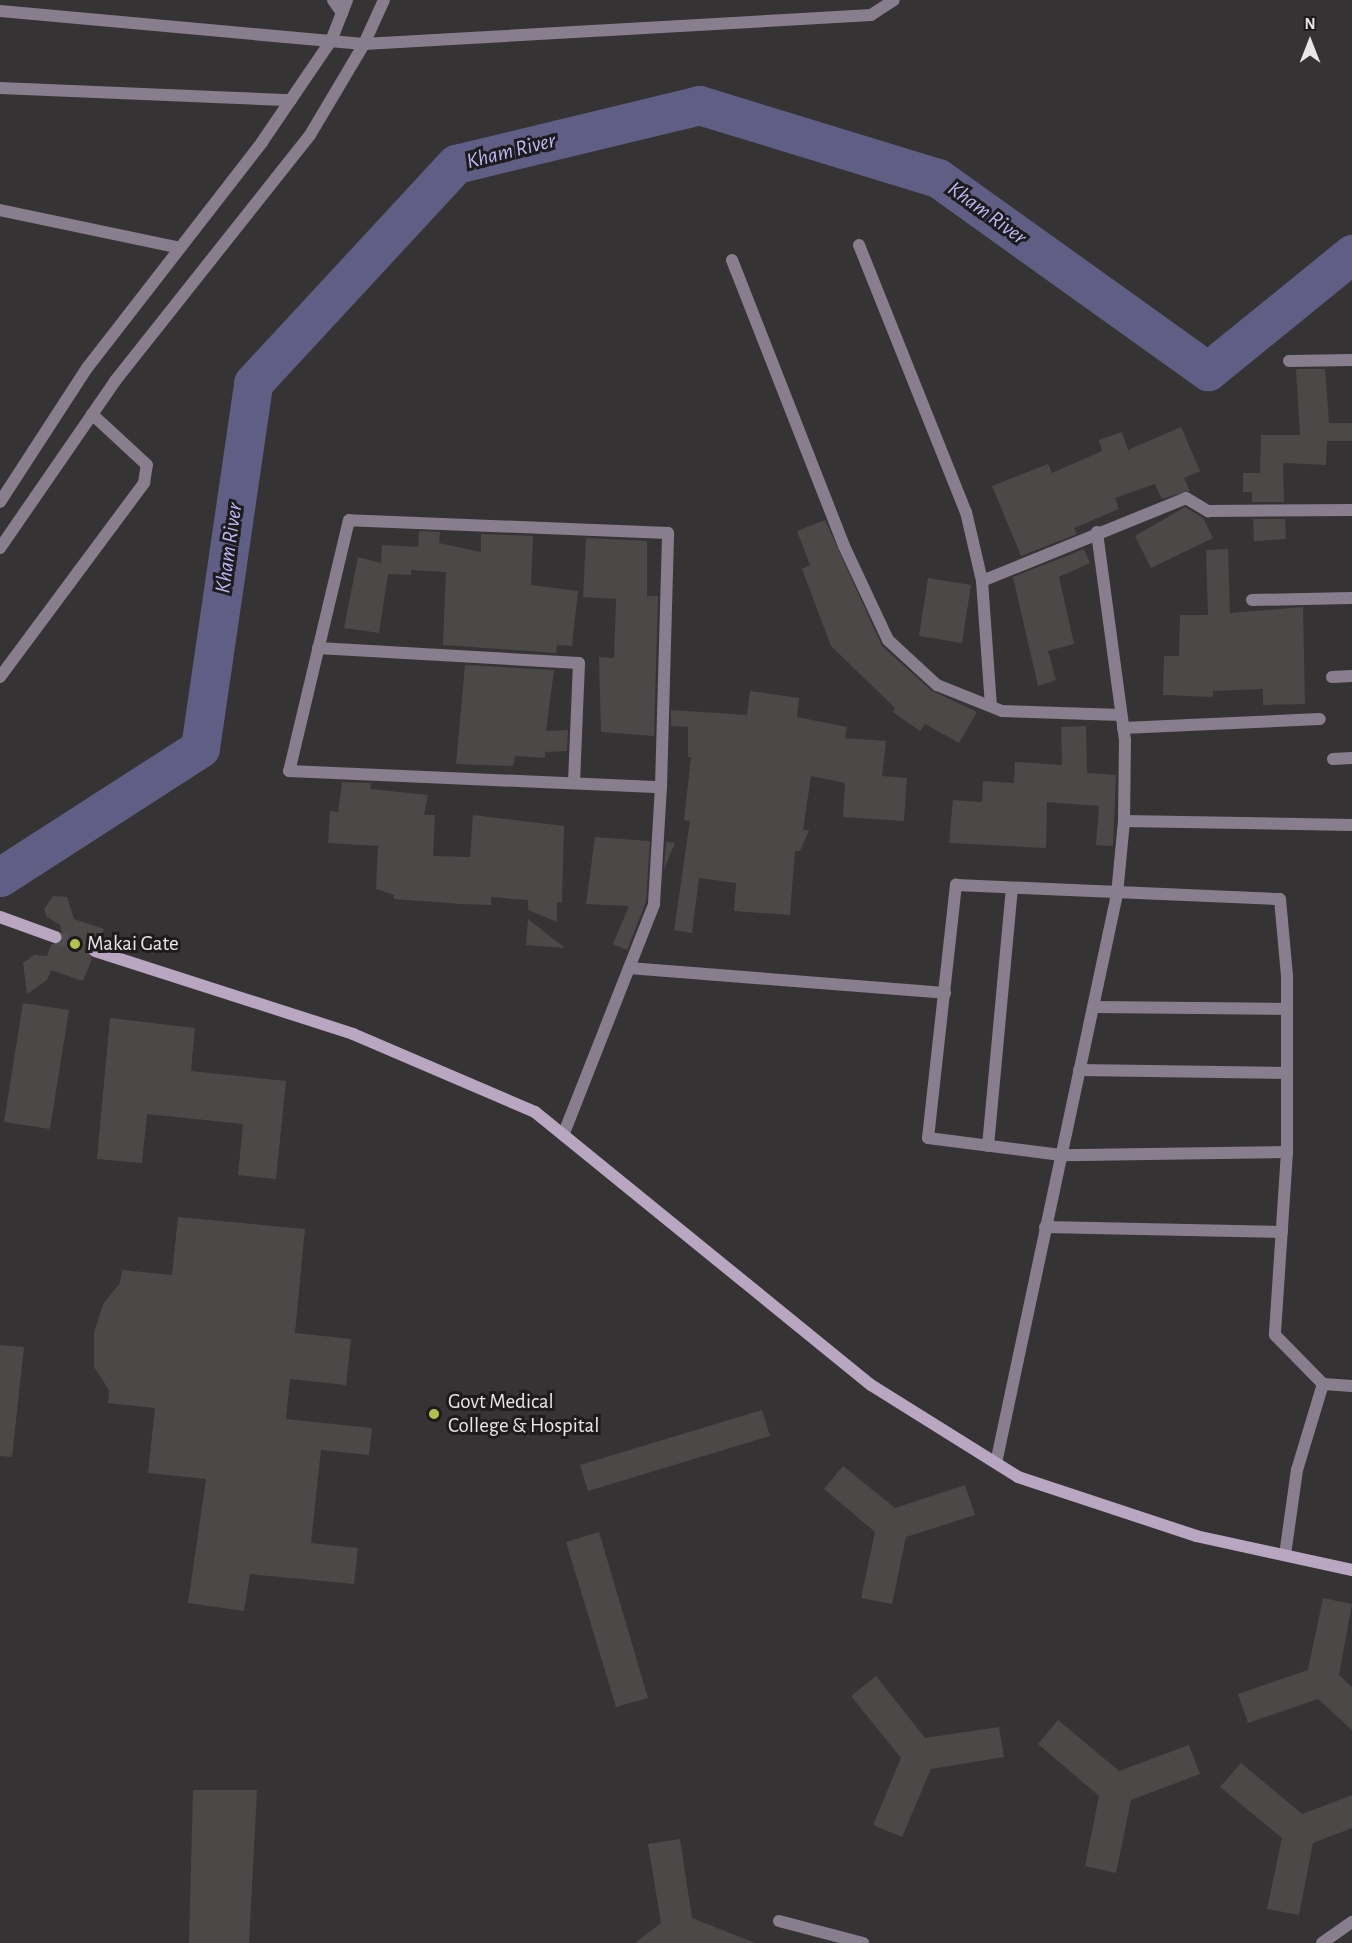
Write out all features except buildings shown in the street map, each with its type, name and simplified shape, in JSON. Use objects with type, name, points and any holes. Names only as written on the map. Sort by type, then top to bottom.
[{"type":"street","points":[[333,0],[342,13]]},
{"type":"street","points":[[0,502],[87,368],[291,100],[331,41],[347,0]]},
{"type":"street","points":[[0,548],[92,414],[310,135],[364,44],[384,0]]},
{"type":"street","points":[[3,8],[364,44],[872,15],[894,0]]},
{"type":"street","points":[[0,88],[291,100]]},
{"type":"street","points":[[0,210],[180,248]]},
{"type":"street","points":[[859,245],[966,512],[982,581],[991,706]]},
{"type":"street","points":[[732,260],[844,546],[888,640],[937,685],[1002,711],[1122,721],[1320,719]]},
{"type":"street","points":[[1289,361],[1352,360]]},
{"type":"street","points":[[0,677],[144,483],[147,465],[92,414]]},
{"type":"street","points":[[982,581],[1097,532],[1186,498],[1208,511],[1352,510]]},
{"type":"street","points":[[564,1133],[654,904],[661,787],[668,533],[349,520],[289,771],[661,787]]},
{"type":"street","points":[[996,1463],[1079,1070],[1095,1007],[1117,894],[1124,821],[1122,721],[1097,532]]},
{"type":"street","points":[[1252,600],[1352,598]]},
{"type":"street","points":[[318,648],[579,663],[574,783]]},
{"type":"street","points":[[1332,677],[1352,676]]},
{"type":"street","points":[[1334,759],[1352,758]]},
{"type":"street","points":[[1124,821],[1352,825]]},
{"type":"street","points":[[1287,1152],[1061,1155],[928,1138],[956,885],[1117,894],[1281,899],[1287,1009],[1287,1152],[1275,1335],[1323,1384],[1352,1386]]},
{"type":"street","points":[[987,1146],[1012,888]]},
{"type":"street","points":[[0,917],[54,937]]},
{"type":"street","points":[[95,951],[353,1034],[535,1112],[564,1133],[871,1385],[1018,1477],[1196,1536],[1352,1570]]},
{"type":"street","points":[[629,968],[945,993]]},
{"type":"street","points":[[1095,1007],[1287,1009]]},
{"type":"street","points":[[1079,1070],[1287,1073]]},
{"type":"street","points":[[1045,1227],[1282,1232]]},
{"type":"street","points":[[1285,1555],[1297,1470],[1323,1384]]},
{"type":"street","points":[[779,1921],[863,1943]]},
{"type":"street","points":[[1322,1943],[1352,1922]]},
{"type":"waterway","name":"Kham River","points":[[0,877],[200,748],[253,383],[456,164],[699,105],[938,178],[1208,371],[1352,254]]},
{"type":"tunnel","points":[[55,937],[95,951]]},
{"type":"place","name":"Makai Gate","points":[[75,944]]},
{"type":"place","name":"Govt Medical College & Hospital","points":[[434,1414]]}]
